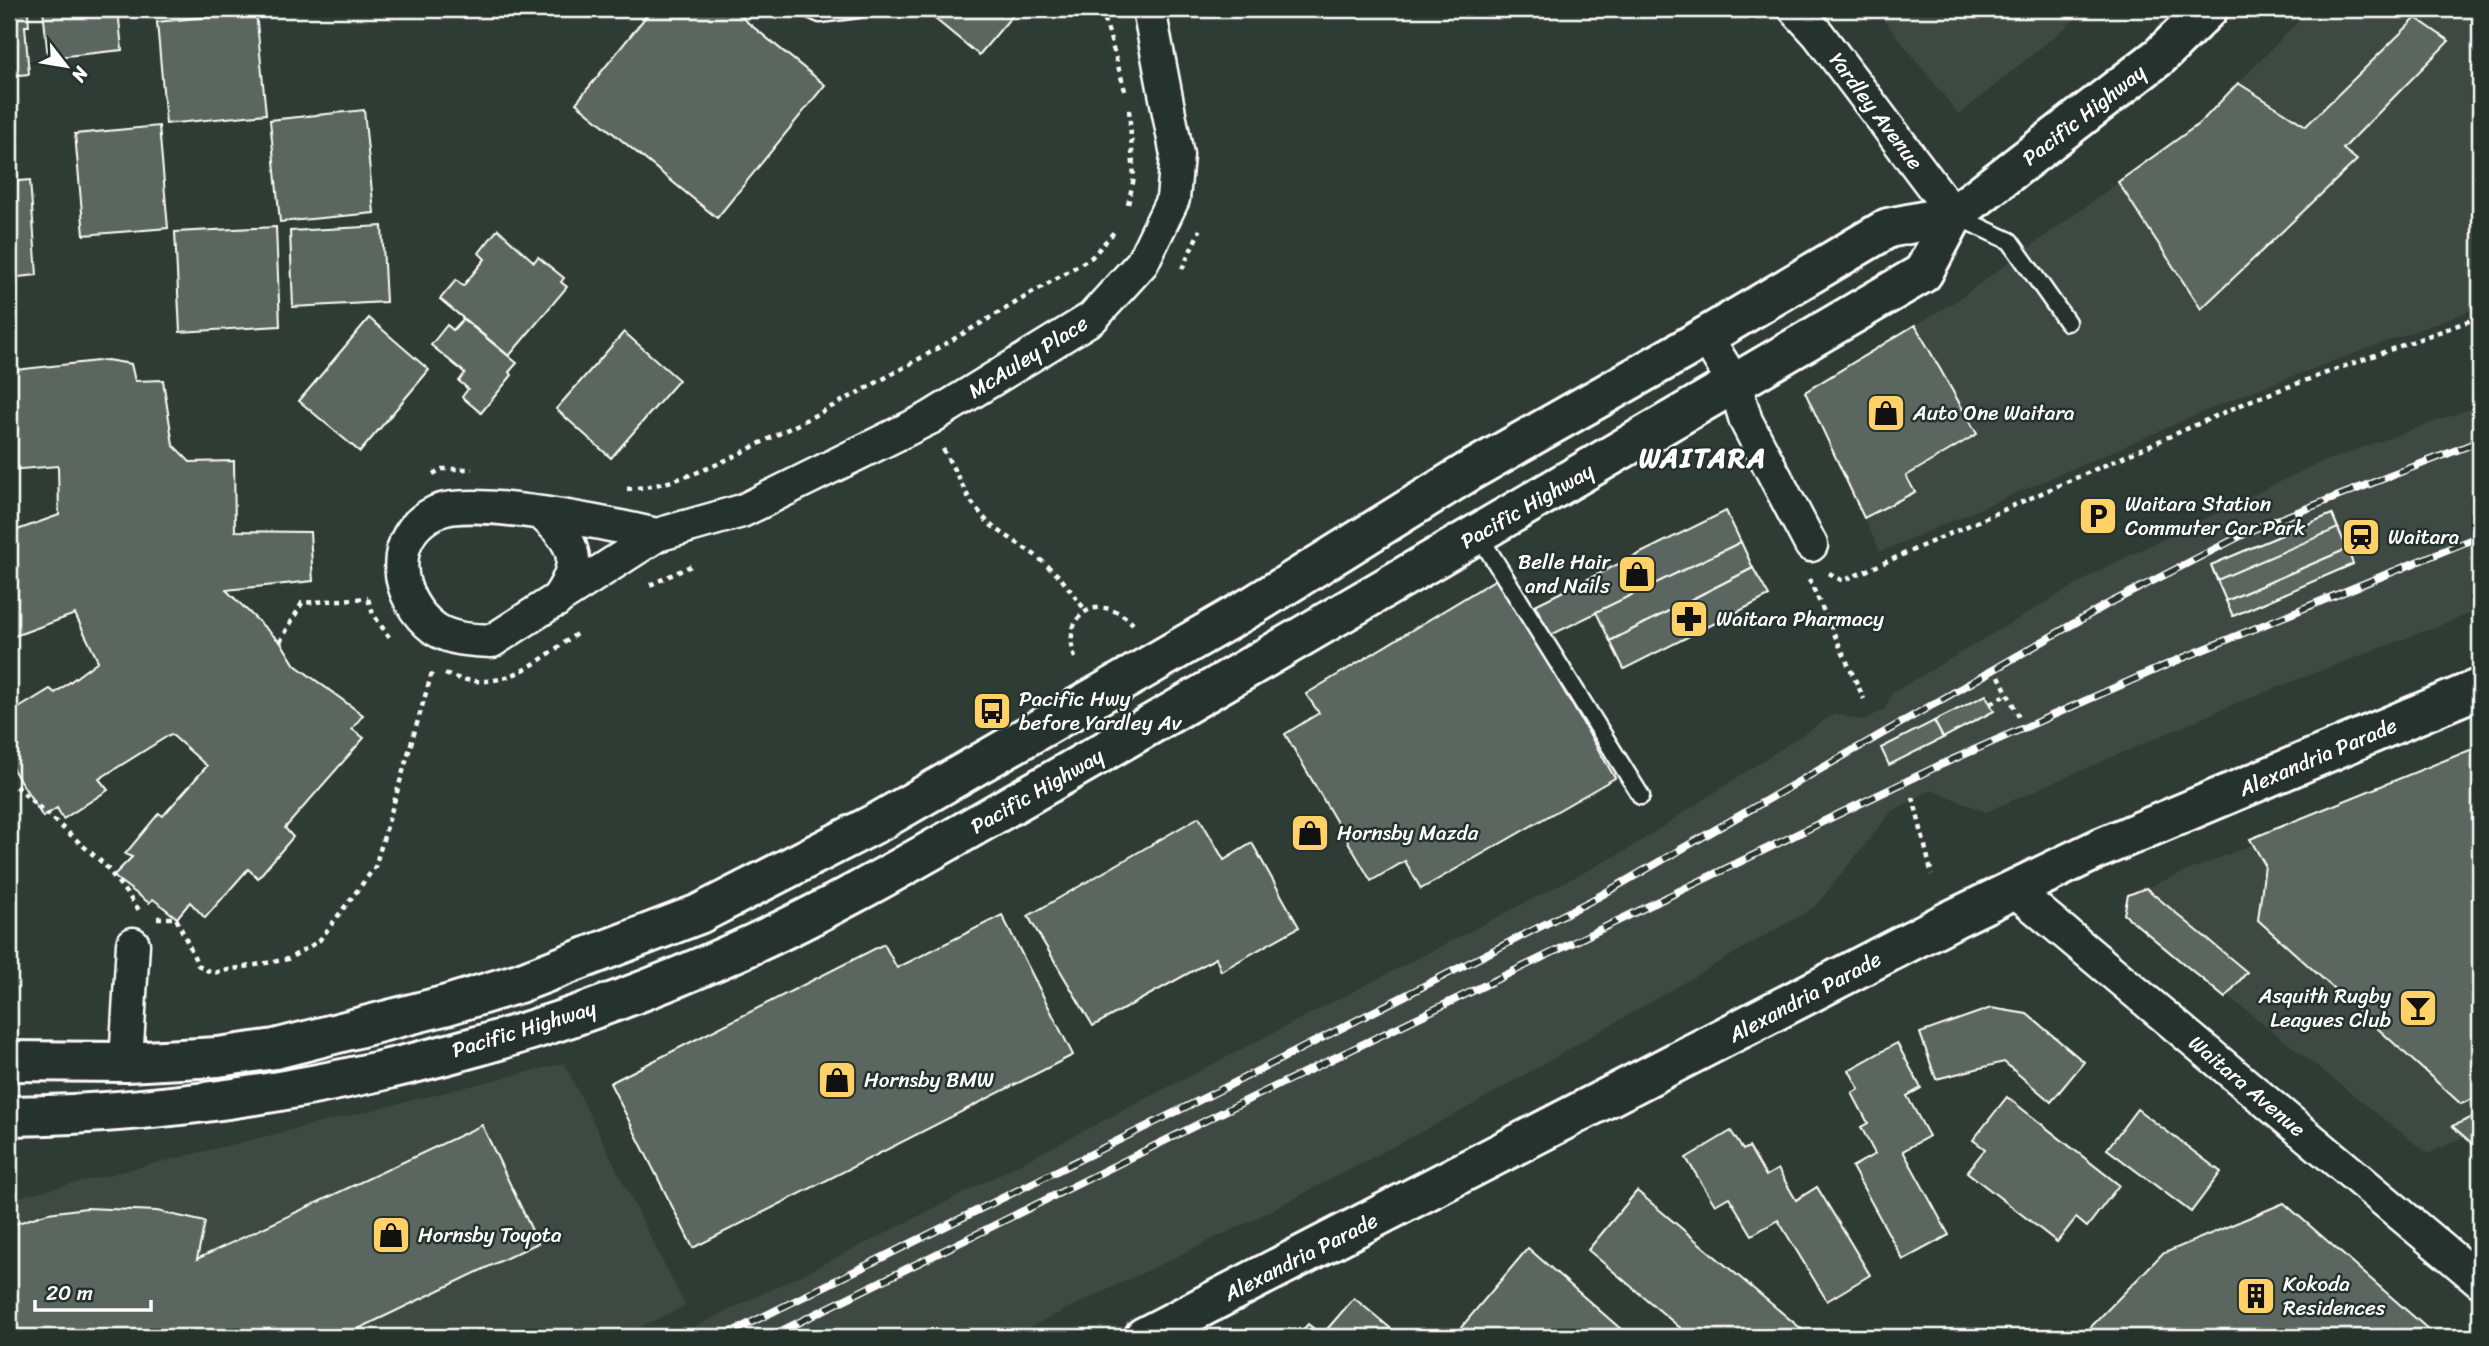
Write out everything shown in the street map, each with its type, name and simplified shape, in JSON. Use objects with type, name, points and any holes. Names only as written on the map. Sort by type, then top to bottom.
[{"type":"main road","name":"Pacific Highway","points":[[9,1116],[146,1109],[252,1096],[372,1073],[553,1023],[733,954],[914,860],[1923,273],[1954,215],[2160,56],[2208,9]]},
{"type":"main road","name":"Pacific Highway","points":[[9,1061],[125,1062],[218,1057],[275,1049],[447,1006],[545,973],[699,914],[880,821],[1254,605],[1468,472],[1706,337],[1888,228],[1954,215]]},
{"type":"main road","name":"Alexandria Parade","points":[[1153,1335],[2100,848],[2480,688]]},
{"type":"street","name":"McAuley Place","points":[[657,535],[602,522],[467,505],[437,511],[413,527],[400,555],[403,587],[417,611],[436,630],[460,640],[492,641],[657,535],[742,511],[930,418],[1092,318],[1142,263],[1173,199],[1177,155],[1149,9]]},
{"type":"street","name":"Yardley Avenue","points":[[1795,9],[1818,34],[1954,215]]},
{"type":"street","points":[[1706,337],[1735,384],[1746,421],[1811,545]]},
{"type":"street","name":"McAuley Place","points":[[543,515],[562,532],[573,551],[573,570],[555,602]]},
{"type":"street","name":"Waitara Avenue","points":[[2014,890],[2480,1281]]},
{"type":"street","points":[[125,1062],[133,944]]},
{"type":"lane","points":[[809,9],[820,14],[854,12],[858,9]]},
{"type":"lane","points":[[1954,215],[2010,241],[2067,322]]},
{"type":"lane","points":[[1478,534],[1641,796]]},
{"type":"path","points":[[1102,9],[1129,105],[1134,178],[1128,207]]},
{"type":"path","points":[[617,489],[663,485],[709,468],[889,378],[1092,257],[1118,228]]},
{"type":"path","points":[[1864,699],[1808,579],[1826,571],[1843,581],[2252,400],[2480,317]]},
{"type":"path","points":[[939,442],[970,500],[989,524],[1035,555],[1060,577],[1086,611]]},
{"type":"path","points":[[423,478],[442,470],[478,470]]},
{"type":"path","points":[[280,642],[302,603],[368,598],[367,587]]},
{"type":"path","points":[[1075,658],[1069,641],[1073,623],[1086,611],[1103,606],[1120,611],[1132,624]]},
{"type":"path","points":[[9,791],[14,785],[105,865],[141,912],[158,919],[176,918],[198,965],[212,973],[288,959],[319,942],[375,867],[433,669]]},
{"type":"path","points":[[1999,676],[2020,719]]},
{"type":"path","points":[[1991,703],[2008,695]]},
{"type":"path","points":[[1913,797],[1932,875]]},
{"type":"shaded area","points":[[1875,9],[2088,9],[1959,115]]},
{"type":"shaded area","points":[[2310,9],[2480,9],[2480,307],[2250,392],[1880,552],[1805,392],[1957,300],[2200,123]]},
{"type":"shaded area","points":[[2480,405],[2480,610],[2239,702],[1986,812],[1932,790],[1892,811],[1815,907],[1469,1107],[1253,1220],[1009,1337],[674,1337],[872,1240],[1625,851],[1834,714],[1864,720],[1885,709],[1892,693],[2104,568],[2314,465]]},
{"type":"shaded area","name":"Asquith Rugby Leagues Club","points":[[2480,752],[2480,1129],[2428,1154],[2124,914],[2128,895]]},
{"type":"shaded area","points":[[564,1063],[685,1306],[620,1337],[9,1337],[9,1195],[22,1196]]},
{"type":"building","points":[[9,9],[28,12],[29,26],[25,26],[29,74],[9,76]]},
{"type":"building","points":[[43,9],[118,9],[122,50],[48,58]]},
{"type":"building","points":[[652,9],[731,9],[825,85],[717,218],[576,103]]},
{"type":"building","points":[[923,9],[1018,9],[979,55]]},
{"type":"building","points":[[256,12],[266,114],[166,124],[157,22]]},
{"type":"building","points":[[2416,18],[2449,41],[2343,149],[2357,160],[2201,309],[2118,182],[2200,123],[2238,83],[2306,126]]},
{"type":"building","points":[[364,110],[374,213],[280,222],[270,120]]},
{"type":"building","points":[[159,126],[168,228],[84,235],[75,134]]},
{"type":"building","points":[[30,180],[37,275],[9,278],[9,182]]},
{"type":"building","points":[[382,226],[386,302],[293,307],[290,231]]},
{"type":"building","points":[[276,227],[280,326],[180,332],[175,232]]},
{"type":"building","points":[[498,229],[534,262],[538,257],[564,278],[561,282],[567,287],[509,356],[440,299],[456,280],[463,286],[485,259],[479,253]]},
{"type":"building","points":[[369,318],[429,370],[360,452],[299,401]]},
{"type":"building","points":[[463,319],[517,363],[509,372],[512,375],[481,413],[462,397],[468,389],[459,381],[465,373],[431,345],[447,325],[453,330]]},
{"type":"building","points":[[1915,325],[1977,434],[1906,476],[1915,492],[1864,518],[1805,392]]},
{"type":"building","points":[[624,332],[679,380],[611,458],[556,409]]},
{"type":"building","points":[[11,357],[15,370],[107,360],[131,364],[135,381],[163,380],[173,445],[190,462],[234,461],[235,531],[310,532],[313,581],[226,590],[282,644],[295,665],[363,715],[352,729],[364,738],[285,828],[293,837],[258,878],[248,869],[205,918],[190,902],[177,918],[153,899],[149,903],[113,876],[132,857],[125,854],[159,813],[163,816],[207,766],[171,734],[99,779],[108,790],[63,819],[57,808],[43,817],[9,763],[9,721],[12,719],[9,714],[50,689],[55,693],[98,661],[75,614],[9,638],[9,533],[59,515],[58,466],[9,470]]},
{"type":"building","name":"Belle Hair and Nails","points":[[1726,511],[1741,542],[1551,635],[1535,605]]},
{"type":"building","points":[[2332,514],[2338,528],[2217,580],[2211,565]]},
{"type":"building","points":[[2332,514],[2353,564],[2233,616],[2211,565]]},
{"type":"building","points":[[2338,528],[2347,549],[2226,601],[2217,580]]},
{"type":"building","points":[[1741,542],[1753,568],[1610,641],[1596,612]]},
{"type":"building","points":[[2347,549],[2353,564],[2233,616],[2226,601]]},
{"type":"building","name":"Waitara Pharmacy","points":[[1753,568],[1769,596],[1624,669],[1610,641]]},
{"type":"building","points":[[1498,578],[1615,778],[1421,889],[1405,861],[1371,881],[1285,734],[1319,713],[1306,694]]},
{"type":"building","points":[[1986,695],[1994,711],[1943,738],[1934,721]]},
{"type":"building","points":[[1934,721],[1943,738],[1889,765],[1881,748]]},
{"type":"building","name":"Asquith Rugby Leagues Club","points":[[2480,746],[2480,1096],[2461,1104],[2258,920],[2265,865],[2250,839]]},
{"type":"building","points":[[1199,817],[1224,860],[1252,843],[1299,927],[1221,971],[1216,958],[1093,1026],[1028,916]]},
{"type":"building","points":[[2146,888],[2247,972],[2225,998],[2124,914],[2128,895]]},
{"type":"building","points":[[1002,915],[1073,1055],[693,1248],[610,1083],[884,944],[897,968]]},
{"type":"building","points":[[1991,1008],[2027,1014],[2084,1062],[2051,1102],[2004,1062],[1936,1079],[1920,1033]]},
{"type":"building","points":[[1897,1043],[1921,1088],[1907,1096],[1929,1136],[1903,1151],[1949,1235],[1903,1260],[1852,1167],[1875,1154],[1861,1127],[1868,1123],[1852,1093],[1859,1089],[1849,1070]]},
{"type":"building","points":[[2007,1097],[2119,1185],[2087,1227],[2076,1218],[2057,1242],[1967,1172],[1985,1149],[1973,1140]]},
{"type":"building","points":[[2137,1109],[2221,1172],[2191,1212],[2107,1149]]},
{"type":"building","points":[[2480,1114],[2480,1150],[2452,1126]]},
{"type":"building","name":"Hornsby Toyota","points":[[482,1125],[538,1243],[358,1329],[362,1337],[9,1337],[9,1226],[48,1213],[86,1208],[157,1211],[205,1222],[197,1259]]},
{"type":"building","points":[[1731,1131],[1743,1150],[1749,1147],[1766,1176],[1778,1169],[1796,1200],[1817,1187],[1870,1275],[1827,1301],[1778,1220],[1752,1235],[1729,1197],[1715,1205],[1686,1158]]},
{"type":"building","points":[[1637,1191],[1811,1337],[1691,1337],[1588,1250]]},
{"type":"building","name":"Kokoda Residences","points":[[2284,1203],[2437,1337],[2081,1337],[2162,1254]]},
{"type":"building","points":[[1528,1248],[1630,1337],[1453,1337]]},
{"type":"building","points":[[1354,1298],[1401,1337],[1296,1337],[1308,1324],[1322,1335]]},
{"type":"railway","points":[[722,1337],[1228,1086],[1598,897],[2106,605],[2254,529],[2480,441]]},
{"type":"railway","points":[[769,1337],[1237,1105],[1938,766],[2173,662],[2480,536]]},
{"type":"place","name":"Auto One Waitara","points":[[1886,413]]},
{"type":"place","name":"Waitara Station Commuter Car Park","points":[[2098,516]]},
{"type":"place","name":"Waitara","points":[[2361,537]]},
{"type":"place","name":"Belle Hair and Nails","points":[[1637,574]]},
{"type":"place","name":"Waitara Pharmacy","points":[[1689,619]]},
{"type":"place","name":"Pacific Hwy before Yardley Av","points":[[992,711]]},
{"type":"place","name":"Hornsby Mazda","points":[[1310,833]]},
{"type":"place","name":"Asquith Rugby Leagues Club","points":[[2418,1008]]},
{"type":"place","name":"Hornsby BMW","points":[[837,1080]]},
{"type":"place","name":"Hornsby Toyota","points":[[391,1235]]},
{"type":"place","name":"Kokoda Residences","points":[[2256,1296]]},
{"type":"district","name":"WAITARA","points":[[1703,457]]}]
